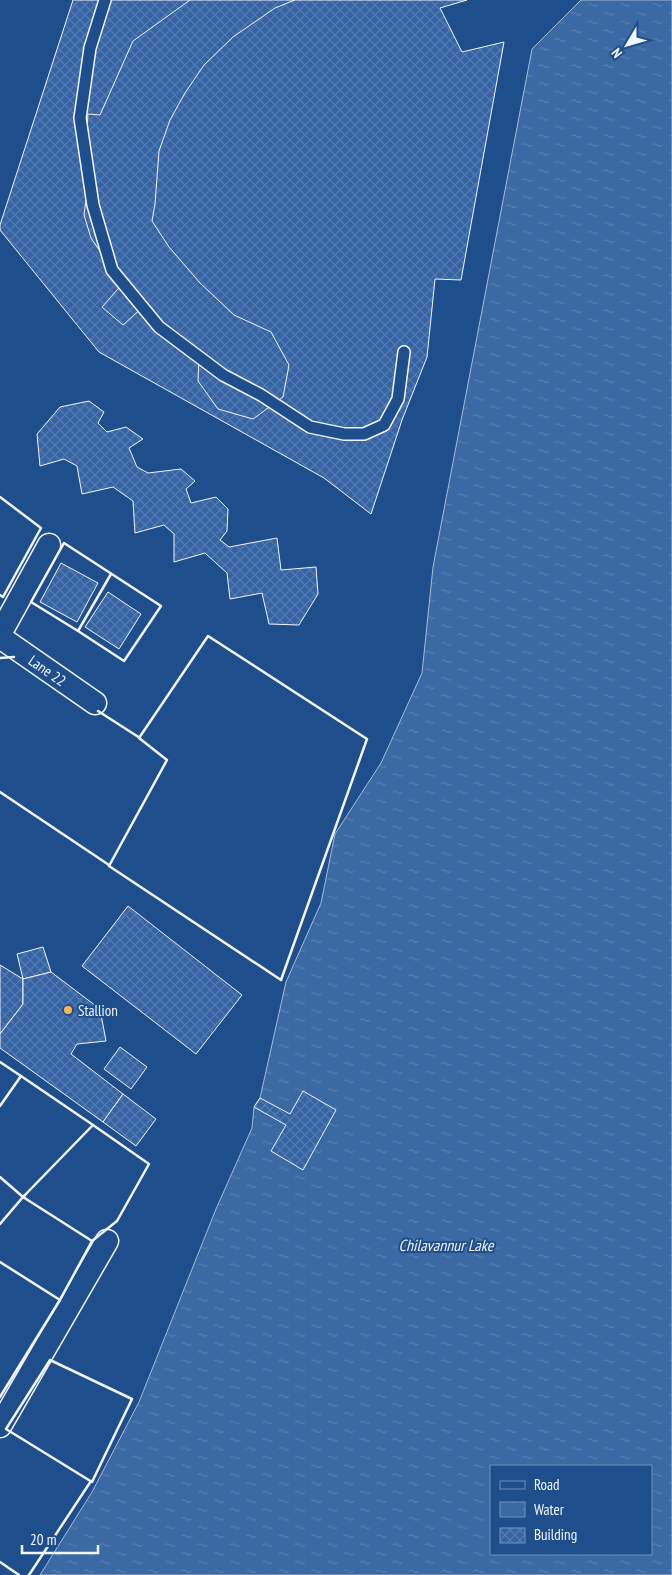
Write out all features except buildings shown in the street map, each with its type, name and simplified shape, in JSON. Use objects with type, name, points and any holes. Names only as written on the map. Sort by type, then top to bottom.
[{"type":"street","points":[[0,635],[49,545]]},
{"type":"street","name":"Lane 22","points":[[0,635],[95,703]]},
{"type":"street","points":[[0,1426],[107,1241]]},
{"type":"lane","points":[[105,0],[90,48],[80,118],[93,205],[112,270],[159,327],[223,375],[261,395],[310,427],[344,434],[364,434],[384,425],[398,399],[404,352]]},
{"type":"water","name":"Chilavannur Lake","points":[[581,0],[672,0],[672,1575],[40,1575],[92,1492],[139,1402],[216,1209],[252,1128],[254,1107],[260,1098],[286,982],[321,903],[335,834],[381,763],[422,673],[433,567],[532,49]]},
{"type":"wall","points":[[0,497],[41,528],[3,597],[0,595]]},
{"type":"wall","points":[[111,574],[78,631],[31,602],[64,543],[161,606],[124,661],[78,631],[111,574]]},
{"type":"wall","points":[[208,636],[367,739],[281,980],[109,866],[167,760],[139,738],[208,636]]},
{"type":"wall","points":[[0,658],[14,657]]},
{"type":"wall","points":[[98,711],[140,738]]},
{"type":"wall","points":[[0,792],[109,865]]},
{"type":"wall","points":[[0,1062],[20,1077]]},
{"type":"wall","points":[[0,1106],[21,1076],[93,1125]]},
{"type":"wall","points":[[93,1125],[149,1164],[117,1221],[92,1241],[23,1197],[93,1125]]},
{"type":"wall","points":[[0,1177],[23,1197],[25,1195]]},
{"type":"wall","points":[[0,1224],[23,1197],[25,1198]]},
{"type":"wall","points":[[0,1397],[60,1300],[92,1241]]},
{"type":"wall","points":[[0,1262],[60,1300]]},
{"type":"wall","points":[[50,1360],[132,1399],[92,1482],[6,1429],[50,1360]]},
{"type":"wall","points":[[29,1575],[91,1481]]},
{"type":"wall","points":[[0,1562],[19,1575]]},
{"type":"place","name":"Stallion","points":[[68,1010]]}]
